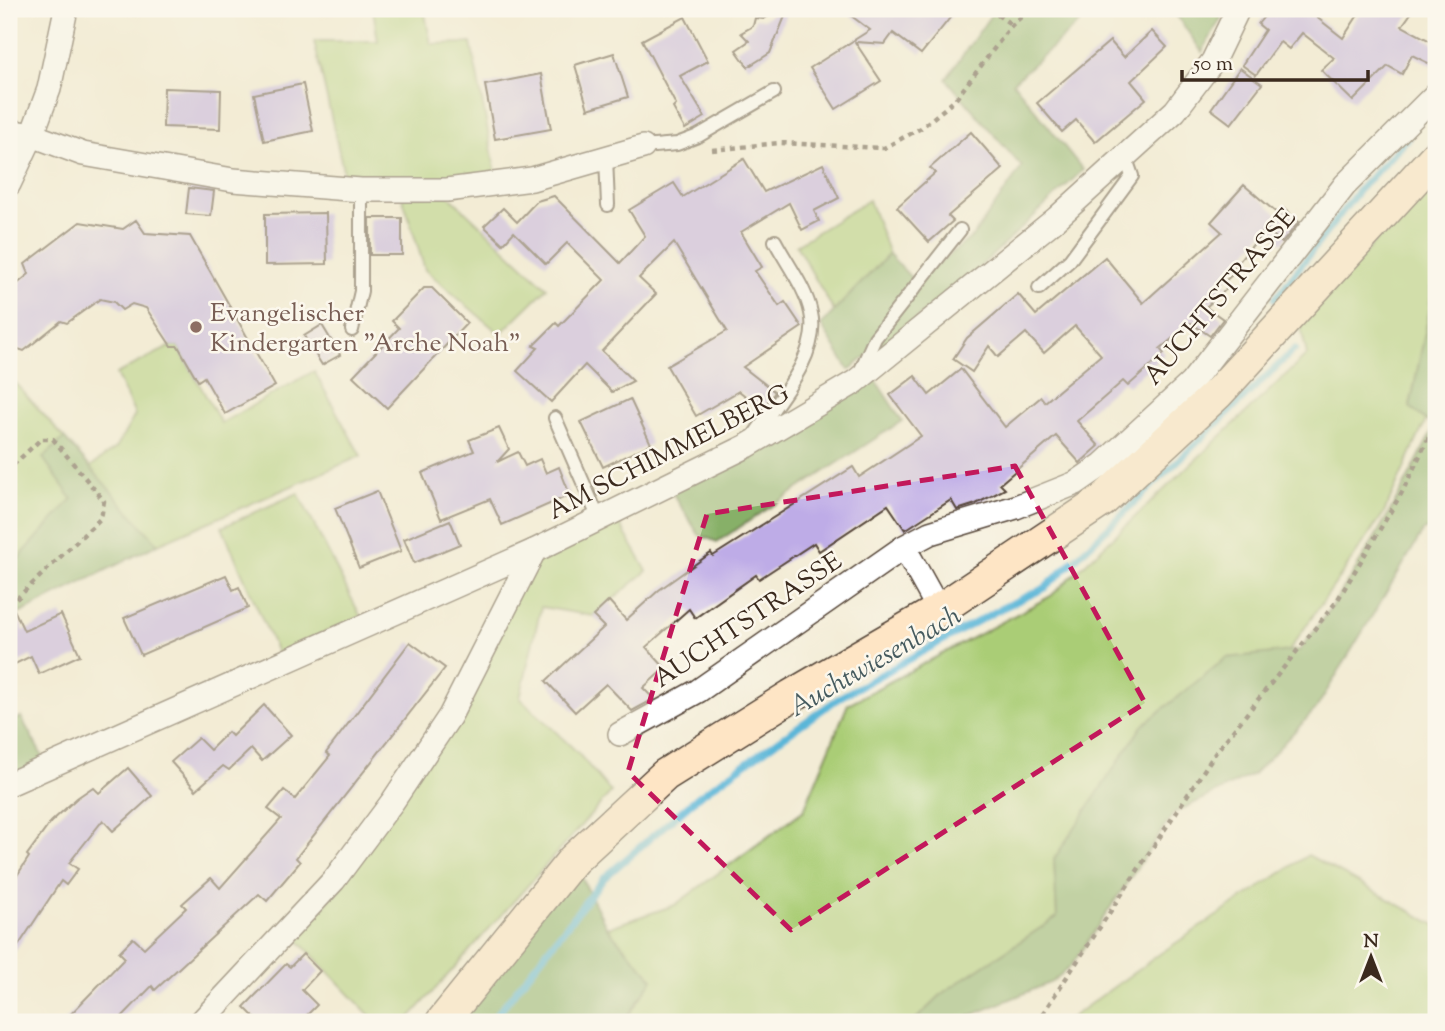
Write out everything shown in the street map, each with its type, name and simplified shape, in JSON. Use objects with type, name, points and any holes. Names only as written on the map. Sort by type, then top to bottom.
[{"type":"street","points":[[9,184],[32,135],[49,89],[66,9]]},
{"type":"street","name":"AM SCHIMMELBERG","points":[[9,783],[534,551],[747,446],[855,382],[1056,218],[1182,102],[1213,61],[1238,9]]},
{"type":"street","name":"AUCHTSTRASSE","points":[[620,734],[698,691],[904,547],[930,533],[1016,508],[1064,488],[1102,465],[1191,383],[1345,186],[1436,94]]},
{"type":"street","points":[[9,131],[32,135],[83,154],[233,180],[361,190],[447,190],[532,179],[643,147]]},
{"type":"street","points":[[442,1022],[573,860],[665,775],[791,696],[939,610],[1102,501],[1218,393],[1436,156]]},
{"type":"street","points":[[904,547],[939,610]]},
{"type":"street","points":[[201,1022],[334,880],[393,801],[450,716],[534,551]]},
{"type":"lane","points":[[643,147],[677,144],[698,136],[774,92]]},
{"type":"lane","points":[[1039,288],[1070,260],[1132,176],[1125,156]]},
{"type":"lane","points":[[606,158],[608,205]]},
{"type":"lane","points":[[352,330],[361,291],[361,190]]},
{"type":"lane","points":[[855,382],[875,338],[960,230]]},
{"type":"lane","points":[[747,446],[803,362],[811,340],[812,316],[806,295],[775,242]]},
{"type":"lane","points":[[555,418],[599,519]]},
{"type":"path","points":[[989,9],[1012,25]]},
{"type":"path","points":[[707,150],[779,143],[884,148],[922,128],[956,100],[1012,25],[1030,9]]},
{"type":"path","points":[[1037,1022],[1216,752],[1337,601],[1401,494],[1436,423]]},
{"type":"path","points":[[9,468],[41,439],[53,439],[104,501],[101,518],[9,606]]},
{"type":"highlighted area","points":[[1015,466],[1145,703],[791,930],[628,772],[707,514]]},
{"type":"green space","points":[[373,9],[424,9],[431,44],[471,43],[497,179],[346,183],[314,41],[378,41]]},
{"type":"green space","points":[[995,9],[1095,9],[1013,82],[1083,170],[964,282],[849,370],[821,325],[889,254],[915,282],[973,236],[1022,167],[946,79]]},
{"type":"green space","points":[[1161,9],[1225,11],[1202,52],[1177,16]]},
{"type":"green space","points":[[1436,175],[1436,240],[1430,308],[1410,406],[1426,420],[1384,513],[1288,652],[1226,658],[1054,859],[1057,917],[944,992],[913,1022],[624,1022],[653,979],[607,928],[675,905],[804,810],[848,704],[1051,596],[1307,355],[1300,324]]},
{"type":"green space","points":[[448,195],[547,288],[500,334],[425,270],[402,196]]},
{"type":"green space","points":[[869,200],[889,254],[834,311],[796,245]]},
{"type":"green space","points":[[1436,240],[1436,530],[1424,530],[1316,709],[1254,774],[1174,813],[1071,966],[1052,982],[967,1017],[963,1022],[913,1022],[944,992],[1057,917],[1054,859],[1142,726],[1226,658],[1300,650],[1338,597],[1389,513],[1434,427],[1410,407],[1430,308]]},
{"type":"green space","points":[[171,346],[178,346],[221,423],[314,371],[361,456],[158,544],[9,619],[9,376],[90,467],[116,448],[135,415],[116,374]]},
{"type":"green space","points":[[873,376],[902,421],[717,542],[699,535],[670,489]]},
{"type":"green space","points":[[64,438],[158,544],[9,619],[9,569],[72,499],[43,458]]},
{"type":"green space","points":[[298,493],[361,617],[277,653],[222,527]]},
{"type":"green space","points":[[615,516],[647,571],[593,616],[541,607],[520,698],[577,752],[611,792],[406,1022],[376,1022],[296,938],[343,884],[540,554]]},
{"type":"green space","points":[[21,717],[46,763],[9,778],[9,722]]},
{"type":"green space","points":[[1308,855],[1436,925],[1436,1022],[1065,1022],[1161,953]]},
{"type":"green space","points":[[573,860],[607,928],[653,979],[624,1022],[442,1022]]},
{"type":"building","points":[[779,9],[788,9],[770,53],[748,67],[736,50],[749,41],[741,33],[753,26],[755,18],[764,19]]},
{"type":"building","points":[[842,9],[957,9],[921,54],[893,33],[885,44],[855,42],[881,81],[836,109],[810,68],[870,30]]},
{"type":"building","points":[[1270,9],[1306,9],[1343,38],[1362,9],[1414,9],[1402,26],[1436,44],[1436,67],[1412,55],[1402,74],[1388,66],[1353,101],[1321,70],[1334,58],[1302,33],[1289,49],[1280,42],[1256,75],[1242,65],[1265,30],[1258,24]]},
{"type":"building","points":[[685,17],[708,61],[680,76],[705,117],[685,129],[673,108],[676,105],[642,40]]},
{"type":"building","points":[[1152,31],[1167,47],[1131,81],[1146,99],[1095,142],[1076,120],[1062,132],[1037,103],[1110,41],[1124,57]]},
{"type":"building","points":[[614,53],[628,97],[588,109],[575,65]]},
{"type":"building","points":[[1240,68],[1262,84],[1231,124],[1211,109]]},
{"type":"building","points":[[541,74],[551,129],[495,139],[485,85]]},
{"type":"building","points":[[303,84],[313,131],[264,141],[254,94]]},
{"type":"building","points":[[164,88],[221,90],[220,129],[163,127]]},
{"type":"building","points":[[971,132],[1003,169],[948,216],[953,221],[929,242],[897,207],[935,173],[930,168]]},
{"type":"building","points":[[744,159],[764,192],[823,164],[839,198],[814,211],[819,221],[802,230],[789,203],[741,232],[762,267],[755,271],[779,306],[785,302],[802,327],[743,367],[775,392],[762,409],[739,391],[696,416],[667,366],[727,331],[674,243],[639,278],[656,294],[602,351],[633,381],[612,392],[585,365],[551,402],[517,371],[538,348],[533,346],[556,323],[559,326],[604,280],[567,243],[546,264],[514,232],[503,244],[484,226],[503,208],[517,222],[537,201],[554,196],[620,263],[645,236],[629,210],[674,183],[683,197]]},
{"type":"building","points":[[1244,185],[1279,215],[1284,209],[1299,222],[1282,243],[1266,229],[1231,271],[1233,274],[1224,282],[1229,287],[1206,307],[1223,319],[1210,336],[1191,323],[1160,349],[1164,354],[1128,386],[1123,381],[1077,421],[1099,446],[1080,463],[1056,436],[1000,484],[1005,489],[976,504],[957,510],[951,500],[905,530],[888,505],[819,551],[814,543],[759,579],[756,575],[695,618],[689,609],[646,647],[665,668],[643,688],[654,699],[632,711],[606,684],[575,712],[546,681],[604,627],[593,616],[609,601],[626,620],[659,590],[711,553],[713,556],[853,467],[859,477],[921,436],[890,395],[915,376],[929,395],[961,369],[1005,427],[1041,397],[1045,402],[1101,355],[1075,326],[1044,353],[1026,333],[998,357],[989,346],[972,372],[953,359],[967,338],[1018,294],[1036,315],[1105,257],[1143,303],[1222,232],[1211,222]]},
{"type":"building","points":[[189,188],[214,191],[211,216],[186,214]]},
{"type":"building","points":[[326,213],[327,264],[265,265],[265,214]]},
{"type":"building","points":[[370,218],[402,218],[402,255],[370,255]]},
{"type":"building","name":"Evangelischer Kindergarten \"Arche Noah\"","points":[[136,220],[145,233],[190,236],[275,386],[225,414],[204,377],[198,381],[178,346],[171,346],[146,308],[132,304],[122,310],[114,302],[100,299],[67,323],[61,321],[24,351],[9,346],[9,291],[29,274],[25,264],[80,222],[123,229]]},
{"type":"building","points":[[424,288],[432,288],[467,323],[387,408],[353,376],[399,328],[392,321]]},
{"type":"building","points":[[322,325],[340,355],[322,365],[304,336]]},
{"type":"building","points":[[630,399],[651,444],[603,467],[581,422]]},
{"type":"building","points":[[499,428],[509,449],[497,462],[518,452],[525,466],[540,459],[546,473],[559,467],[570,495],[502,525],[490,499],[441,519],[422,473],[474,451],[469,440]]},
{"type":"building","points":[[377,491],[401,551],[359,568],[335,508]]},
{"type":"building","points":[[450,520],[460,544],[414,563],[404,539]]},
{"type":"building","points":[[226,575],[233,590],[239,587],[248,608],[141,655],[124,618]]},
{"type":"building","points":[[9,599],[24,631],[61,614],[80,655],[39,674],[31,656],[9,667]]},
{"type":"building","points":[[410,642],[445,668],[296,858],[300,862],[267,901],[259,894],[155,990],[152,986],[117,1022],[63,1022],[125,958],[119,952],[133,938],[144,948],[186,908],[182,904],[211,878],[220,888],[281,819],[268,809],[284,790],[295,799],[330,756],[326,753]]},
{"type":"building","points":[[264,705],[291,735],[262,761],[251,749],[229,770],[223,766],[196,790],[171,762],[198,738],[210,750],[228,732],[232,736]]},
{"type":"building","points":[[128,768],[152,796],[113,831],[103,820],[69,863],[78,869],[66,885],[61,881],[9,960],[9,888],[29,857],[27,855],[51,822],[77,798],[93,787],[99,793]]},
{"type":"building","points":[[303,954],[320,971],[302,990],[317,1005],[300,1022],[259,1022],[244,1007],[286,964],[290,967]]},
{"type":"waterway","name":"Auchtwiesenbach","points":[[1275,299],[1359,190],[1408,138]]},
{"type":"waterway","name":"Auchtwiesenbach","points":[[491,1022],[604,878],[699,796],[842,696],[1002,608],[1045,588],[1295,349]]},
{"type":"place","name":"Evangelischer Kindergarten \"Arche Noah\"","points":[[196,327]]}]
